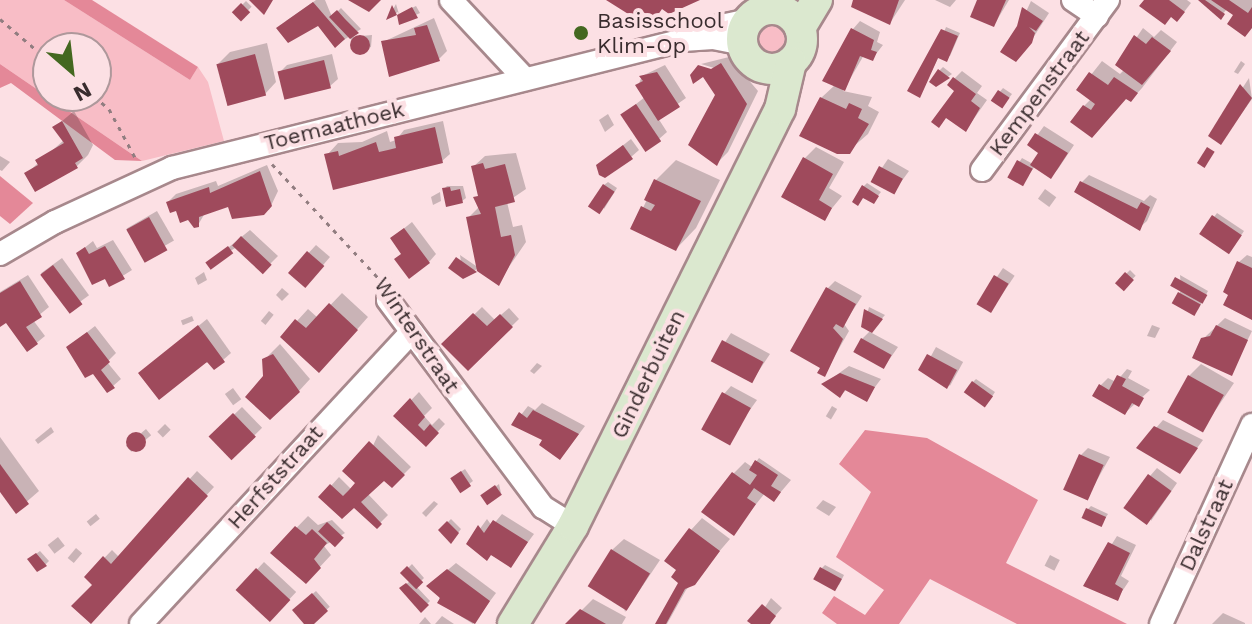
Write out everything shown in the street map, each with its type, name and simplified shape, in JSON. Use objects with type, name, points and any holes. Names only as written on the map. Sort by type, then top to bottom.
[{"type":"main road","name":"Ginderbuiten","points":[[513,624],[573,526],[773,118],[778,65],[801,46],[795,13],[817,0]]},
{"type":"main road","points":[[778,65],[751,60],[746,32],[766,10],[795,13]]},
{"type":"street","points":[[451,0],[525,79]]},
{"type":"street","name":"Kempenstraat","points":[[982,170],[1103,8],[1073,0]]},
{"type":"street","name":"Toemaathoek","points":[[0,254],[145,179],[259,144],[683,40],[746,32]]},
{"type":"street","name":"Winterstraat","points":[[388,300],[543,507],[573,526]]},
{"type":"street","name":"Herfststraat","points":[[141,624],[411,332]]},
{"type":"street","name":"Dalstraat","points":[[1161,624],[1252,425]]},
{"type":"path","points":[[0,19],[32,46]]},
{"type":"path","points":[[106,112],[130,143],[145,179]]},
{"type":"path","name":"Winterstraat","points":[[259,144],[270,162],[361,255],[387,288],[388,300]]},
{"type":"shaded area","points":[[0,0],[64,0],[190,80],[198,67],[208,82],[224,141],[142,161],[70,112],[112,112],[112,32],[32,32],[32,86],[0,64]]},
{"type":"shaded area","points":[[64,0],[92,0],[198,67],[190,80]]},
{"type":"shaded area","points":[[772,22],[784,27],[789,39],[784,51],[772,56],[760,51],[755,39],[760,27]]},
{"type":"shaded area","points":[[0,64],[32,86],[32,99],[11,83],[0,88]]},
{"type":"shaded area","points":[[50,112],[70,112],[142,161],[115,160]]},
{"type":"shaded area","points":[[0,176],[33,203],[10,224],[0,216]]},
{"type":"shaded area","points":[[865,430],[927,438],[1038,500],[1006,563],[1127,624],[1017,624],[930,579],[899,624],[837,624],[822,613],[834,596],[865,615],[884,590],[836,557],[871,492],[839,464]]},
{"type":"building","points":[[249,0],[273,0],[264,15]]},
{"type":"building","points":[[348,0],[381,0],[369,12]]},
{"type":"building","points":[[606,0],[700,0],[669,14],[662,9],[655,19],[638,9],[633,17]]},
{"type":"building","points":[[853,0],[899,0],[890,25],[851,7]]},
{"type":"building","points":[[977,0],[1006,0],[994,27],[970,17]]},
{"type":"building","points":[[1144,0],[1169,0],[1185,12],[1177,22],[1171,17],[1165,25],[1139,6]]},
{"type":"building","points":[[1198,0],[1205,0],[1225,14],[1221,20]]},
{"type":"building","points":[[1211,0],[1229,0],[1248,13],[1252,7],[1252,28],[1245,37],[1227,24],[1233,15]]},
{"type":"building","points":[[313,2],[345,39],[335,48],[318,26],[288,43],[276,28]]},
{"type":"building","points":[[241,3],[250,12],[241,21],[232,12]]},
{"type":"building","points":[[392,5],[397,15],[386,20]]},
{"type":"building","points":[[412,7],[418,18],[399,25],[397,15]]},
{"type":"building","points":[[1022,7],[1043,21],[1036,31],[1029,27],[1035,33],[1032,43],[1016,62],[1000,52],[1017,26]]},
{"type":"building","points":[[337,10],[359,33],[350,39],[329,17]]},
{"type":"building","points":[[427,25],[440,61],[389,77],[381,41],[416,35],[414,28]]},
{"type":"building","points":[[851,28],[874,40],[871,50],[877,52],[873,61],[860,56],[845,91],[822,81]]},
{"type":"building","points":[[941,29],[958,36],[947,62],[938,58],[920,98],[907,91]]},
{"type":"building","points":[[360,35],[367,38],[370,45],[367,52],[360,55],[353,52],[350,45],[353,38]]},
{"type":"building","points":[[1134,35],[1146,44],[1152,37],[1171,51],[1142,85],[1115,65]]},
{"type":"building","points":[[255,54],[266,96],[227,106],[216,64]]},
{"type":"building","points":[[324,60],[331,88],[284,100],[277,72]]},
{"type":"building","points":[[721,63],[747,104],[717,166],[688,145],[715,95],[703,77],[693,84],[690,75],[698,65],[711,69]]},
{"type":"building","points":[[938,69],[950,78],[936,87],[929,82]]},
{"type":"building","points":[[657,72],[680,107],[658,121],[635,85],[643,81],[639,76]]},
{"type":"building","points":[[1089,72],[1108,85],[1114,77],[1138,93],[1131,102],[1126,99],[1092,138],[1070,122],[1083,105],[1091,110],[1095,104],[1076,90]]},
{"type":"building","points":[[953,77],[976,94],[971,101],[980,108],[966,132],[946,118],[939,128],[931,122],[954,91],[947,85]]},
{"type":"building","points":[[1240,84],[1252,98],[1221,145],[1208,136]]},
{"type":"building","points":[[998,90],[1010,98],[1002,109],[991,101]]},
{"type":"building","points":[[820,97],[846,109],[849,103],[862,109],[858,118],[869,124],[850,154],[837,154],[799,136]]},
{"type":"building","points":[[636,104],[661,141],[645,152],[620,115]]},
{"type":"building","points":[[62,121],[83,158],[75,163],[78,168],[35,192],[24,173],[38,165],[35,160],[64,143],[52,127]]},
{"type":"building","points":[[435,127],[443,163],[333,190],[324,154],[338,151],[339,156],[376,142],[379,152],[388,150],[396,148],[394,137]]},
{"type":"building","points":[[1035,133],[1068,153],[1051,179],[1030,165],[1038,153],[1027,145]]},
{"type":"building","points":[[623,145],[633,159],[605,178],[599,175],[596,165]]},
{"type":"building","points":[[1207,147],[1215,152],[1205,168],[1197,163]]},
{"type":"building","points":[[803,157],[833,174],[819,200],[832,208],[825,221],[781,197]]},
{"type":"building","points":[[1017,160],[1033,169],[1023,186],[1007,177]]},
{"type":"building","points":[[483,163],[485,169],[505,164],[515,202],[495,207],[501,237],[511,235],[515,255],[499,286],[477,271],[466,217],[481,214],[473,197],[478,196],[471,166]]},
{"type":"building","points":[[879,166],[903,179],[894,195],[871,182]]},
{"type":"building","points":[[260,171],[272,206],[264,215],[232,219],[228,207],[199,217],[199,227],[194,228],[188,220],[180,223],[176,211],[170,213],[166,202],[209,187],[210,193]]},
{"type":"building","points":[[654,179],[701,201],[676,251],[630,229],[641,206],[651,211],[655,205],[644,200]]},
{"type":"building","points":[[1080,181],[1137,209],[1141,202],[1150,207],[1140,231],[1074,192]]},
{"type":"building","points":[[603,184],[615,192],[600,214],[588,206]]},
{"type":"building","points":[[862,185],[879,196],[874,204],[863,198],[858,206],[852,202]]},
{"type":"building","points":[[450,187],[451,191],[460,189],[463,203],[446,207],[442,188]]},
{"type":"building","points":[[1212,215],[1242,235],[1229,254],[1199,234]]},
{"type":"building","points":[[149,217],[167,250],[145,263],[126,230]]},
{"type":"building","points":[[404,228],[430,263],[409,279],[394,259],[401,254],[390,238]]},
{"type":"building","points":[[241,236],[272,265],[263,274],[232,246]]},
{"type":"building","points":[[105,246],[125,279],[109,287],[105,279],[92,285],[76,253],[85,247],[89,254]]},
{"type":"building","points":[[228,246],[233,253],[211,270],[205,262]]},
{"type":"building","points":[[307,251],[324,266],[305,288],[288,273]]},
{"type":"building","points":[[456,257],[477,272],[463,279],[448,268]]},
{"type":"building","points":[[1237,261],[1252,268],[1252,320],[1223,305],[1228,295],[1223,292]]},
{"type":"building","points":[[53,265],[82,304],[70,314],[40,275]]},
{"type":"building","points":[[1125,272],[1134,280],[1124,291],[1115,283]]},
{"type":"building","points":[[994,275],[1009,284],[991,313],[976,304]]},
{"type":"building","points":[[1175,277],[1207,295],[1203,304],[1170,286]]},
{"type":"building","points":[[20,281],[42,317],[26,327],[38,344],[27,352],[6,323],[0,327],[0,293]]},
{"type":"building","points":[[826,287],[856,304],[843,328],[836,324],[833,328],[843,339],[825,377],[817,373],[820,368],[790,351]]},
{"type":"building","points":[[1178,292],[1201,305],[1194,316],[1172,303]]},
{"type":"building","points":[[329,303],[358,330],[319,373],[280,337],[295,319],[306,328]]},
{"type":"building","points":[[864,309],[883,319],[872,333],[861,327]]},
{"type":"building","points":[[473,313],[487,326],[500,314],[513,327],[468,371],[441,344]]},
{"type":"building","points":[[198,325],[225,362],[214,370],[207,362],[159,400],[138,373]]},
{"type":"building","points":[[1216,325],[1248,340],[1232,376],[1192,358],[1201,338],[1210,336]]},
{"type":"building","points":[[87,332],[110,362],[101,370],[115,388],[107,393],[93,374],[85,378],[66,347]]},
{"type":"building","points":[[861,338],[892,355],[884,369],[853,352]]},
{"type":"building","points":[[722,340],[763,362],[752,383],[711,361]]},
{"type":"building","points":[[273,354],[300,392],[270,420],[245,397],[263,376],[262,359]]},
{"type":"building","points":[[927,354],[957,370],[947,389],[918,370]]},
{"type":"building","points":[[840,373],[875,387],[867,402],[845,390],[840,398],[821,384]]},
{"type":"building","points":[[1117,375],[1126,379],[1122,386],[1144,398],[1139,407],[1132,403],[1125,415],[1092,396],[1099,384],[1109,390]]},
{"type":"building","points":[[1188,375],[1224,395],[1203,432],[1167,413]]},
{"type":"building","points":[[972,381],[993,396],[985,408],[964,392]]},
{"type":"building","points":[[722,392],[751,408],[730,446],[701,430]]},
{"type":"building","points":[[410,398],[425,417],[418,425],[424,431],[430,424],[439,433],[426,447],[393,416]]},
{"type":"building","points":[[533,410],[579,434],[560,460],[539,445],[542,440],[511,425],[519,412],[527,418]]},
{"type":"building","points":[[233,413],[256,437],[231,460],[209,437]]},
{"type":"building","points":[[1154,426],[1198,448],[1180,474],[1136,448]]},
{"type":"building","points":[[136,432],[143,435],[146,442],[143,449],[136,452],[129,449],[126,442],[129,435]]},
{"type":"building","points":[[369,441],[405,475],[392,488],[384,481],[361,502],[382,524],[377,529],[354,508],[342,519],[318,497],[330,484],[343,496],[349,490],[355,483],[342,471]]},
{"type":"building","points":[[1079,454],[1104,465],[1088,501],[1063,490]]},
{"type":"building","points":[[755,460],[778,475],[771,486],[781,492],[774,502],[754,488],[747,498],[756,504],[734,536],[701,512],[732,472],[750,485],[757,475],[749,470]]},
{"type":"building","points":[[0,464],[29,504],[16,514],[0,492]]},
{"type":"building","points":[[461,471],[471,486],[460,493],[450,478]]},
{"type":"building","points":[[1148,474],[1171,491],[1147,525],[1123,508]]},
{"type":"building","points":[[188,477],[208,496],[91,624],[71,606],[92,585],[84,577],[103,556],[111,564]]},
{"type":"building","points":[[495,485],[502,495],[487,505],[480,495]]},
{"type":"building","points":[[1086,508],[1106,517],[1102,527],[1082,518]]},
{"type":"building","points":[[493,520],[528,542],[511,568],[491,555],[487,561],[466,544],[478,525],[484,533]]},
{"type":"building","points":[[447,521],[459,533],[451,544],[438,530]]},
{"type":"building","points":[[327,522],[344,538],[335,547],[318,532]]},
{"type":"building","points":[[295,526],[306,535],[312,529],[327,543],[314,559],[321,568],[306,584],[270,553]]},
{"type":"building","points":[[689,528],[720,551],[695,585],[685,589],[666,624],[655,624],[678,583],[671,577],[676,570],[664,561]]},
{"type":"building","points":[[1108,542],[1130,553],[1115,584],[1123,589],[1118,601],[1083,586]]},
{"type":"building","points":[[611,549],[650,573],[627,611],[588,586]]},
{"type":"building","points":[[36,553],[47,566],[37,572],[27,559]]},
{"type":"building","points":[[407,566],[423,582],[416,589],[400,573]]},
{"type":"building","points":[[820,567],[842,579],[835,591],[813,579]]},
{"type":"building","points":[[256,568],[290,600],[270,622],[236,590]]},
{"type":"building","points":[[447,569],[490,601],[475,624],[437,603],[440,598],[426,586]]},
{"type":"building","points":[[406,583],[429,605],[421,613],[399,588]]},
{"type":"building","points":[[312,593],[328,611],[314,624],[304,624],[292,610]]},
{"type":"building","points":[[762,604],[776,616],[770,624],[751,624],[747,621]]},
{"type":"building","points":[[580,609],[606,624],[565,624]]},
{"type":"place","name":"Basisschool Klim-Op","points":[[581,33]]}]
